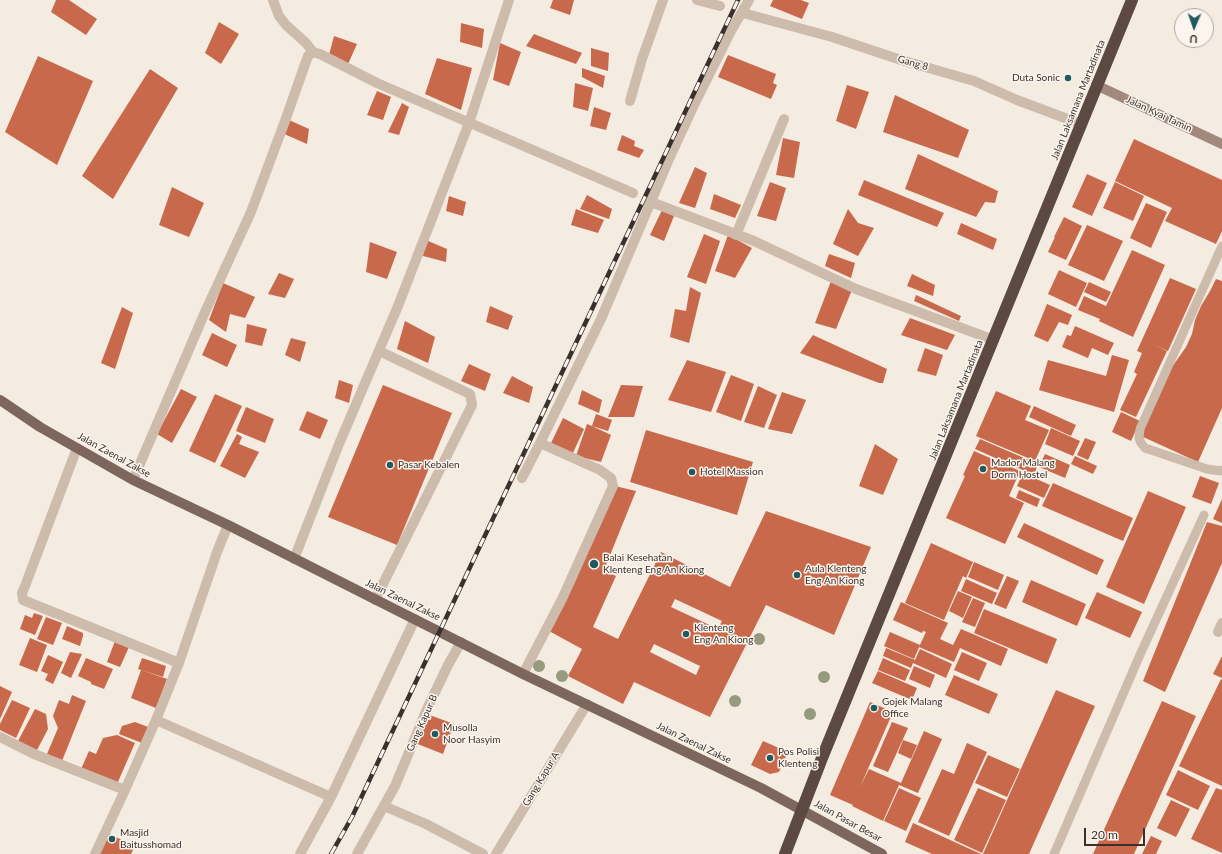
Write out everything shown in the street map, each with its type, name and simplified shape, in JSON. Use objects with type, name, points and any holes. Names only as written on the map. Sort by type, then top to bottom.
[{"type":"highway","name":"Jalan Laksamana Martadinata","points":[[785,854],[1096,85],[1132,0]]},
{"type":"main road","name":"Jalan Kyai Tamin","points":[[1096,85],[1222,144]]},
{"type":"main road","name":"Jalan Zaenal Zakse","points":[[0,400],[40,427],[133,480],[228,525],[523,674],[761,788],[802,810]]},
{"type":"main road","name":"Jalan Pasar Besar","points":[[802,810],[882,854]]},
{"type":"street","points":[[273,0],[279,16],[313,52],[320,54],[377,83],[633,193]]},
{"type":"street","points":[[294,559],[339,444],[401,299],[469,123],[509,0]]},
{"type":"street","points":[[630,101],[642,59],[663,0]]},
{"type":"street","points":[[698,0],[720,6]]},
{"type":"street","points":[[522,478],[601,319],[695,103],[731,31],[743,13],[749,0]]},
{"type":"street","name":"Gang 8","points":[[743,13],[832,37],[901,60],[974,81],[1017,100],[1081,124]]},
{"type":"street","points":[[133,480],[205,312],[251,212],[308,56],[313,52]]},
{"type":"street","points":[[736,235],[784,118]]},
{"type":"street","points":[[651,202],[754,241],[856,289],[994,340]]},
{"type":"street","points":[[375,600],[472,405],[470,394],[379,351]]},
{"type":"street","points":[[523,674],[562,599],[613,486],[611,478],[600,470],[540,443]]},
{"type":"street","points":[[77,448],[22,593],[23,600],[179,663]]},
{"type":"street","points":[[94,854],[125,790],[156,720],[179,663],[217,552],[228,525]]},
{"type":"street","points":[[300,854],[331,797],[415,619]]},
{"type":"street","name":"Gang Kapur B","points":[[358,854],[395,786],[431,702],[448,665],[461,642]]},
{"type":"street","name":"Gang Kapur A","points":[[496,854],[587,704]]},
{"type":"street","points":[[156,720],[331,797]]},
{"type":"street","points":[[0,737],[34,754],[125,790]]},
{"type":"street","points":[[384,806],[426,824],[483,854]]},
{"type":"lane","points":[[1222,246],[1140,429],[1139,438],[1145,448],[1207,469],[1222,470]]},
{"type":"lane","points":[[1054,854],[1139,657],[1204,515]]},
{"type":"building","points":[[56,0],[69,0],[97,19],[86,35],[51,12]]},
{"type":"building","points":[[553,0],[574,0],[570,15],[550,8]]},
{"type":"building","points":[[773,0],[801,0],[809,3],[802,19],[770,6]]},
{"type":"building","points":[[219,22],[239,34],[221,64],[205,53]]},
{"type":"building","points":[[461,23],[484,29],[482,48],[460,42]]},
{"type":"building","points":[[534,34],[582,53],[576,64],[526,46]]},
{"type":"building","points":[[334,36],[357,44],[348,64],[329,55]]},
{"type":"building","points":[[500,43],[521,52],[509,86],[493,80]]},
{"type":"building","points":[[591,48],[609,53],[608,71],[591,66]]},
{"type":"building","points":[[728,55],[776,74],[773,83],[777,85],[771,99],[718,77]]},
{"type":"building","points":[[38,56],[93,81],[57,165],[5,132]]},
{"type":"building","points":[[437,58],[472,68],[461,110],[425,94]]},
{"type":"building","points":[[582,68],[605,76],[603,88],[582,77]]},
{"type":"building","points":[[150,69],[178,88],[113,199],[82,176]]},
{"type":"building","points":[[575,83],[593,88],[588,111],[573,107]]},
{"type":"building","points":[[847,85],[869,92],[856,129],[836,121]]},
{"type":"building","points":[[377,91],[391,97],[383,120],[367,115]]},
{"type":"building","points":[[895,95],[969,130],[958,158],[883,132]]},
{"type":"building","points":[[402,103],[409,107],[399,135],[388,132]]},
{"type":"building","points":[[594,107],[611,113],[606,130],[590,126]]},
{"type":"building","points":[[289,120],[309,129],[307,144],[282,133]]},
{"type":"building","points":[[622,135],[635,141],[634,146],[644,150],[639,158],[617,150]]},
{"type":"building","points":[[783,138],[800,142],[794,178],[776,175]]},
{"type":"building","points":[[1134,139],[1222,180],[1222,231],[1216,244],[1165,221],[1172,208],[1115,181]]},
{"type":"building","points":[[918,154],[998,191],[995,203],[985,202],[976,217],[905,189]]},
{"type":"building","points":[[695,167],[707,173],[695,208],[679,203]]},
{"type":"building","points":[[1087,174],[1107,183],[1092,216],[1072,207]]},
{"type":"building","points":[[864,180],[944,213],[937,227],[858,195]]},
{"type":"building","points":[[770,182],[786,188],[776,221],[757,216]]},
{"type":"building","points":[[1115,182],[1144,196],[1133,221],[1103,208]]},
{"type":"building","points":[[172,187],[204,203],[189,237],[159,225]]},
{"type":"building","points":[[714,194],[741,205],[735,218],[710,209]]},
{"type":"building","points":[[587,195],[612,209],[609,219],[580,209]]},
{"type":"building","points":[[449,196],[466,202],[463,216],[446,211]]},
{"type":"building","points":[[1146,203],[1167,212],[1151,248],[1130,238]]},
{"type":"building","points":[[663,208],[674,216],[664,241],[650,235]]},
{"type":"building","points":[[576,209],[604,220],[598,233],[571,225]]},
{"type":"building","points":[[848,209],[858,223],[874,228],[858,256],[833,244]]},
{"type":"building","points":[[1064,217],[1082,226],[1066,260],[1048,252]]},
{"type":"building","points":[[961,223],[997,239],[993,250],[957,234]]},
{"type":"building","points":[[1087,225],[1123,241],[1104,281],[1068,265]]},
{"type":"building","points":[[704,234],[720,241],[706,284],[687,277]]},
{"type":"building","points":[[728,235],[752,248],[735,278],[715,271]]},
{"type":"building","points":[[426,240],[447,249],[446,262],[423,256]]},
{"type":"building","points":[[370,242],[397,252],[387,279],[366,272]]},
{"type":"building","points":[[1132,250],[1165,265],[1133,337],[1099,321],[1100,319],[1078,310],[1084,296],[1106,306]]},
{"type":"building","points":[[829,254],[855,263],[851,278],[825,266]]},
{"type":"building","points":[[1059,270],[1087,283],[1076,307],[1048,294]]},
{"type":"building","points":[[279,273],[294,279],[285,298],[268,294]]},
{"type":"building","points":[[912,274],[935,285],[933,296],[907,286]]},
{"type":"building","points":[[1170,278],[1196,289],[1168,351],[1155,345],[1167,351],[1136,417],[1120,410],[1137,374],[1134,372],[1142,353],[1137,351]]},
{"type":"building","points":[[1216,279],[1222,281],[1222,408],[1198,462],[1141,436],[1172,367],[1186,347],[1201,306]]},
{"type":"building","points":[[831,281],[852,290],[836,329],[815,323]]},
{"type":"building","points":[[1089,282],[1111,292],[1106,302],[1084,292]]},
{"type":"building","points":[[223,283],[255,297],[245,318],[230,314],[226,332],[209,320]]},
{"type":"building","points":[[690,287],[701,293],[689,343],[670,337],[675,309],[686,311]]},
{"type":"building","points":[[916,295],[961,316],[959,321],[914,301]]},
{"type":"building","points":[[1047,304],[1072,315],[1068,325],[1059,322],[1048,342],[1034,336]]},
{"type":"building","points":[[490,306],[513,316],[508,330],[486,322]]},
{"type":"building","points":[[122,307],[133,313],[115,369],[101,363]]},
{"type":"building","points":[[910,318],[955,335],[947,350],[901,335]]},
{"type":"building","points":[[405,321],[435,337],[428,363],[397,349]]},
{"type":"building","points":[[247,324],[267,329],[262,346],[245,342]]},
{"type":"building","points":[[1075,326],[1114,343],[1108,355],[1092,348],[1088,358],[1062,347],[1067,335],[1071,336]]},
{"type":"building","points":[[212,333],[237,345],[227,367],[202,355]]},
{"type":"building","points":[[813,335],[887,369],[883,383],[879,383],[800,353]]},
{"type":"building","points":[[291,338],[306,342],[300,362],[285,355]]},
{"type":"building","points":[[925,348],[943,355],[936,376],[917,371]]},
{"type":"building","points":[[1112,355],[1129,360],[1114,412],[1039,390],[1048,360],[1106,376]]},
{"type":"building","points":[[687,360],[726,372],[711,412],[668,400]]},
{"type":"building","points":[[469,364],[491,374],[485,391],[461,381]]},
{"type":"building","points":[[731,375],[754,384],[741,421],[716,412]]},
{"type":"building","points":[[512,376],[533,387],[529,403],[503,393]]},
{"type":"building","points":[[339,380],[353,385],[349,403],[335,398]]},
{"type":"building","name":"Pasar Kebalen","points":[[383,385],[452,413],[397,545],[328,517]]},
{"type":"building","points":[[621,385],[643,386],[634,417],[608,417]]},
{"type":"building","points":[[758,386],[777,395],[764,428],[744,422]]},
{"type":"building","points":[[181,389],[197,397],[172,443],[157,434]]},
{"type":"building","points":[[582,390],[602,400],[599,413],[578,404]]},
{"type":"building","points":[[996,391],[1031,406],[1025,420],[1049,430],[1035,461],[976,436]]},
{"type":"building","points":[[782,392],[806,400],[792,434],[768,429]]},
{"type":"building","points":[[215,394],[242,406],[215,463],[189,451]]},
{"type":"building","points":[[1034,406],[1076,425],[1071,436],[1029,417]]},
{"type":"building","points":[[246,407],[274,419],[265,443],[236,431]]},
{"type":"building","points":[[307,411],[328,420],[320,439],[299,430]]},
{"type":"building","points":[[1121,412],[1140,421],[1131,441],[1112,432]]},
{"type":"building","points":[[596,414],[612,420],[608,431],[592,426]]},
{"type":"building","points":[[563,418],[584,429],[572,455],[551,443]]},
{"type":"building","points":[[587,424],[611,435],[601,462],[576,456]]},
{"type":"building","points":[[1051,428],[1080,441],[1073,456],[1045,444]]},
{"type":"building","name":"Hotel Massion","points":[[646,430],[753,462],[737,515],[630,482]]},
{"type":"building","points":[[237,434],[242,437],[239,444],[259,452],[245,478],[220,466]]},
{"type":"building","points":[[1085,438],[1096,442],[1088,460],[1077,455]]},
{"type":"building","points":[[980,439],[1038,464],[1034,475],[975,449]]},
{"type":"building","points":[[875,444],[898,459],[883,495],[859,486]]},
{"type":"building","points":[[974,451],[1020,471],[1009,496],[1024,503],[1005,544],[946,518],[965,476],[963,475]]},
{"type":"building","points":[[1045,454],[1070,465],[1065,478],[1039,467]]},
{"type":"building","points":[[1075,456],[1097,466],[1093,474],[1071,464]]},
{"type":"building","points":[[1023,473],[1050,485],[1044,498],[1017,486]]},
{"type":"building","points":[[1200,476],[1219,483],[1211,504],[1192,497]]},
{"type":"building","points":[[1053,483],[1133,518],[1123,541],[1042,506]]},
{"type":"building","points":[[615,486],[636,491],[604,570],[616,576],[593,627],[618,639],[661,552],[730,587],[766,511],[871,547],[834,635],[766,605],[710,717],[634,682],[623,704],[568,676],[582,649],[549,631]],"holes":[[[675,599],[722,621],[718,629],[671,607]],[[654,644],[700,666],[696,675],[650,652]]]},
{"type":"building","points":[[1019,490],[1040,499],[1037,507],[1016,498]]},
{"type":"building","points":[[1148,491],[1186,507],[1144,604],[1106,587]]},
{"type":"building","points":[[1222,499],[1222,523],[1213,519]]},
{"type":"building","points":[[1207,522],[1222,526],[1222,563],[1165,692],[1143,681]]},
{"type":"building","points":[[1024,523],[1104,560],[1097,575],[1017,537]]},
{"type":"building","points":[[931,543],[973,562],[966,578],[963,576],[944,620],[905,603]]},
{"type":"building","points":[[974,562],[1004,575],[998,590],[968,577]]},
{"type":"building","points":[[1007,576],[1019,581],[1006,609],[994,604]]},
{"type":"building","points":[[966,579],[997,593],[992,604],[961,591]]},
{"type":"building","points":[[1031,580],[1086,604],[1077,626],[1022,602]]},
{"type":"building","points":[[958,591],[972,597],[963,618],[949,611]]},
{"type":"building","points":[[1097,592],[1142,612],[1130,638],[1085,618]]},
{"type":"building","points":[[973,598],[985,603],[975,627],[962,622]]},
{"type":"building","points":[[901,602],[930,615],[922,633],[893,620]]},
{"type":"building","points":[[984,609],[1057,639],[1047,664],[974,633]]},
{"type":"building","points":[[34,613],[43,616],[35,635],[20,629],[25,615],[32,618]]},
{"type":"building","points":[[930,615],[948,623],[940,639],[953,645],[961,629],[1008,649],[1001,666],[960,648],[954,662],[919,647],[926,632],[923,631]]},
{"type":"building","points":[[46,617],[62,623],[53,645],[37,639]]},
{"type":"building","points":[[67,626],[83,633],[80,646],[62,639]]},
{"type":"building","points":[[890,632],[920,645],[914,659],[884,646]]},
{"type":"building","points":[[30,638],[47,645],[37,672],[19,665]]},
{"type":"building","points":[[115,641],[129,647],[120,667],[107,662]]},
{"type":"building","points":[[886,648],[915,660],[920,649],[952,664],[946,678],[913,663],[911,668],[883,656]]},
{"type":"building","points":[[70,652],[82,654],[71,678],[61,673]]},
{"type":"building","points":[[962,652],[987,663],[979,681],[954,670]]},
{"type":"building","points":[[48,655],[63,662],[53,684],[45,680],[48,674],[41,671]]},
{"type":"building","points":[[1222,656],[1222,678],[1213,674]]},
{"type":"building","points":[[86,658],[113,669],[104,689],[91,684],[91,682],[78,676]]},
{"type":"building","points":[[142,658],[166,666],[163,677],[138,669]]},
{"type":"building","points":[[883,658],[910,670],[905,681],[878,670]]},
{"type":"building","points":[[914,666],[935,675],[930,688],[909,679]]},
{"type":"building","points":[[141,670],[167,679],[156,708],[131,698]]},
{"type":"building","points":[[878,671],[917,688],[912,700],[872,683]]},
{"type":"building","points":[[954,675],[998,694],[989,714],[945,695]]},
{"type":"building","points":[[1221,679],[1222,680],[1222,786],[1179,766]]},
{"type":"building","points":[[0,686],[12,692],[0,719]]},
{"type":"building","points":[[1056,690],[1095,706],[1029,854],[983,854]]},
{"type":"building","points":[[72,695],[86,701],[62,761],[47,754],[58,728],[53,716],[59,700],[69,704]]},
{"type":"building","points":[[12,700],[30,708],[16,738],[0,730],[0,724]]},
{"type":"building","points":[[1162,701],[1196,716],[1134,854],[1093,854]]},
{"type":"building","points":[[870,702],[893,712],[860,787],[869,769],[901,783],[924,731],[942,739],[918,793],[899,785],[883,821],[830,795]]},
{"type":"building","points":[[35,709],[46,714],[48,729],[37,750],[18,741]]},
{"type":"building","name":"Musolla Noor Hasyim","points":[[427,714],[454,724],[443,754],[415,743]]},
{"type":"building","points":[[135,722],[148,727],[142,743],[119,734],[122,726]]},
{"type":"building","points":[[892,722],[908,728],[888,772],[873,766]]},
{"type":"building","points":[[117,735],[135,743],[117,784],[81,769],[89,751],[96,754],[103,738]]},
{"type":"building","points":[[903,740],[917,745],[911,759],[898,753]]},
{"type":"building","name":"Pos Polisi Klenteng","points":[[763,741],[788,752],[779,772],[770,774],[751,765]]},
{"type":"building","points":[[967,743],[987,752],[949,836],[918,822],[942,769],[954,774]]},
{"type":"building","points":[[988,755],[1020,769],[1007,797],[975,783]]},
{"type":"building","points":[[1178,770],[1210,786],[1198,810],[1166,795]]},
{"type":"building","points":[[899,788],[921,798],[906,831],[884,821]]},
{"type":"building","points":[[978,788],[1006,800],[982,853],[954,840]]},
{"type":"building","points":[[1216,788],[1222,790],[1222,853],[1191,839]]},
{"type":"building","points":[[1171,800],[1190,809],[1176,837],[1157,828]]},
{"type":"building","points":[[913,823],[981,854],[932,854],[905,842]]},
{"type":"building","name":"Masjid Baitusshomad","points":[[107,833],[135,846],[131,854],[96,854]]},
{"type":"building","points":[[1151,836],[1162,841],[1156,854],[1142,854]]},
{"type":"railway","points":[[331,854],[352,817],[738,0]]},
{"type":"place","name":"Duta Sonic","points":[[1068,78]]},
{"type":"place","name":"Pasar Kebalen","points":[[390,465]]},
{"type":"place","name":"Mador Malang Dorm Hostel","points":[[983,469]]},
{"type":"place","name":"Hotel Massion","points":[[692,472]]},
{"type":"place","name":"Balai Kesehatan Klenteng Eng An Kiong","points":[[594,564]]},
{"type":"place","name":"Aula Klenteng Eng An Kiong","points":[[797,575]]},
{"type":"place","name":"Klenteng Eng An Kiong","points":[[686,634]]},
{"type":"place","name":"Gojek Malang Office","points":[[874,708]]},
{"type":"place","name":"Musolla Noor Hasyim","points":[[435,734]]},
{"type":"place","name":"Pos Polisi Klenteng","points":[[770,758]]},
{"type":"place","name":"Masjid Baitusshomad","points":[[112,839]]}]
